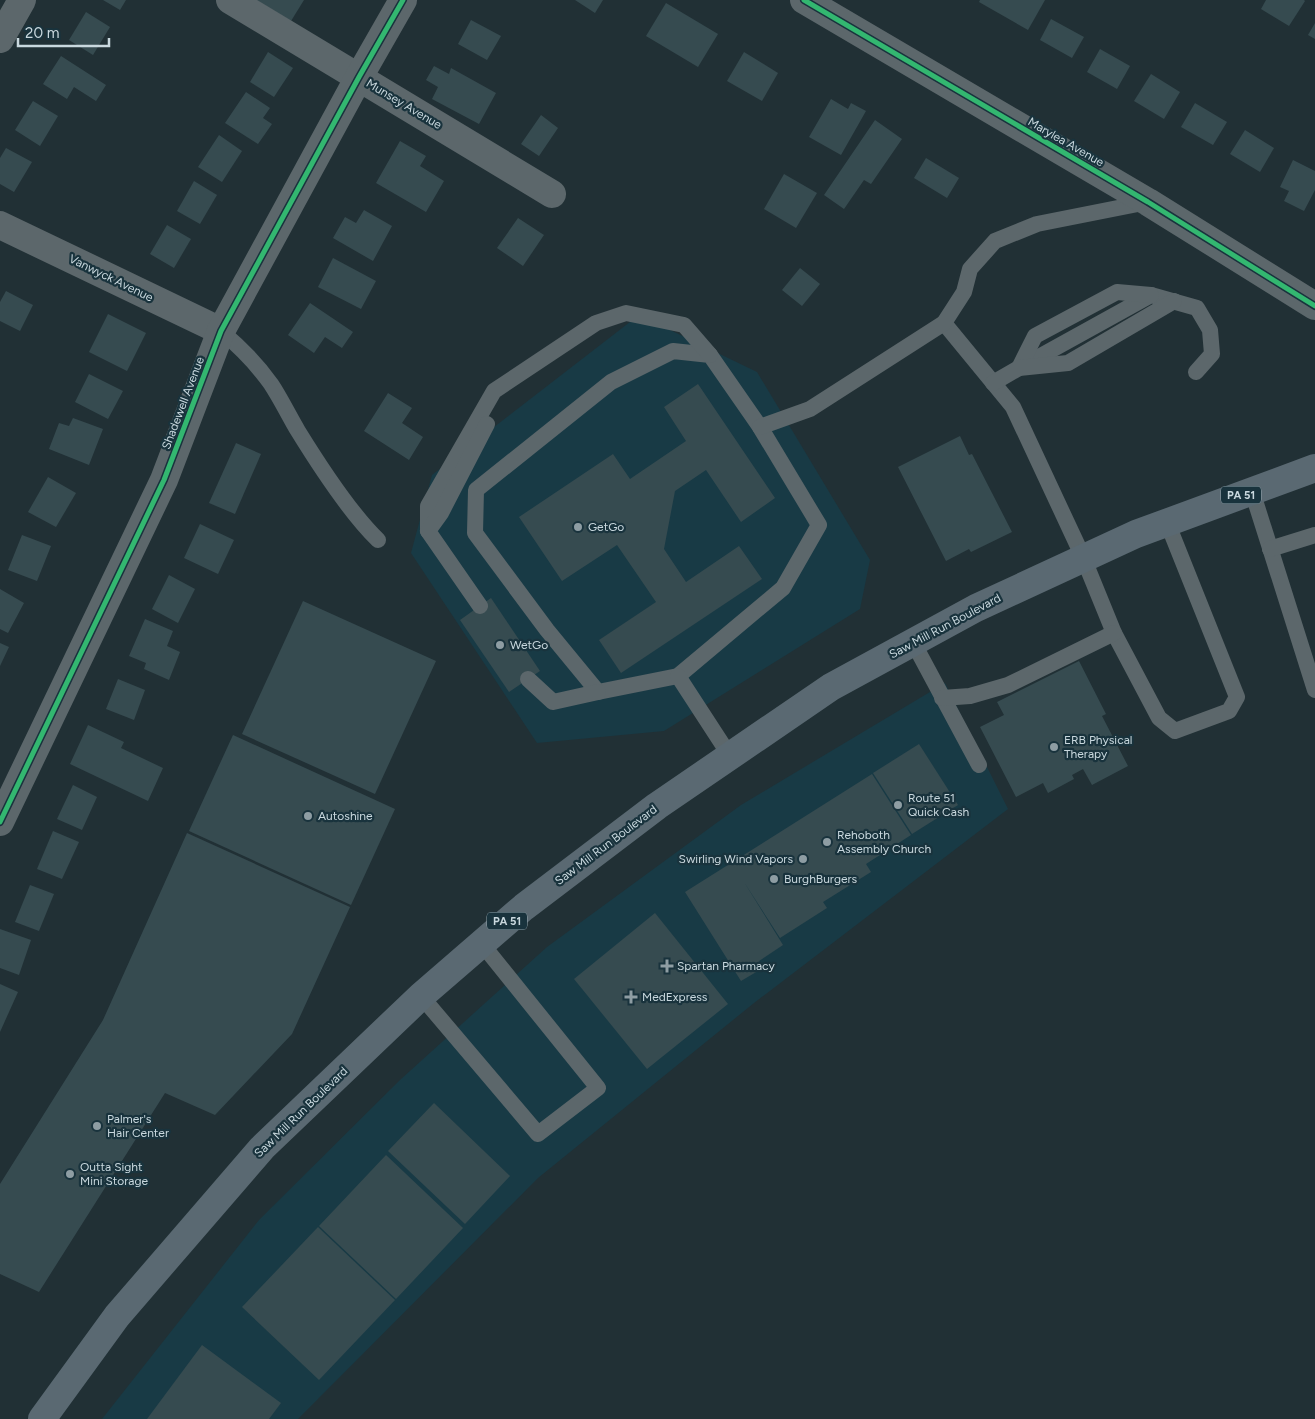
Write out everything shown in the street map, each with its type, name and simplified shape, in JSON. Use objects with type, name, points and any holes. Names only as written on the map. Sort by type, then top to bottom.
[{"type":"highway","name":"Saw Mill Run Boulevard","points":[[42,1419],[117,1316],[262,1148],[421,996],[539,895],[657,806],[830,687],[976,608],[1083,557],[1167,522],[1315,468]]},
{"type":"street","points":[[0,39],[22,0]]},
{"type":"street","name":"Munsey Avenue","points":[[230,0],[552,194]]},
{"type":"street","name":"Shadewell Avenue","points":[[0,822],[8,786],[164,480],[221,331],[359,77],[404,0]]},
{"type":"street","name":"Marylea Avenue","points":[[804,0],[837,8],[1315,306]]},
{"type":"street","name":"Vanwyck Avenue","points":[[0,225],[221,331]]},
{"type":"lane","points":[[760,428],[810,409],[944,323],[964,292],[970,269],[994,241],[1036,224],[1148,202]]},
{"type":"lane","points":[[993,383],[1151,295],[1197,308],[1210,330],[1212,354],[1196,372]]},
{"type":"lane","points":[[1019,368],[1068,363],[1174,301]]},
{"type":"lane","points":[[480,606],[428,532],[428,506],[494,391],[596,323],[626,312],[684,325],[710,355],[760,428],[820,525],[783,588],[678,676],[553,702],[528,679]]},
{"type":"lane","points":[[944,323],[1013,407],[1083,557],[1114,633],[1159,718],[1175,731],[1230,711],[1237,697],[1167,522]]},
{"type":"lane","points":[[221,331],[244,351],[272,385],[299,432],[328,476],[364,527],[378,540]]},
{"type":"lane","points":[[598,692],[547,630],[475,533],[476,490],[611,382],[673,351],[710,355]]},
{"type":"lane","points":[[1252,491],[1315,690]]},
{"type":"lane","points":[[1270,549],[1315,534]]},
{"type":"lane","points":[[942,698],[970,696],[1008,685],[1114,633]]},
{"type":"lane","points":[[913,642],[979,766]]},
{"type":"lane","points":[[678,676],[730,756]]},
{"type":"lane","points":[[421,996],[538,1134],[598,1088],[482,944]]},
{"type":"shaded area","points":[[639,315],[757,372],[870,560],[860,609],[664,731],[537,743],[411,553],[432,475]]},
{"type":"shaded area","points":[[945,683],[1008,809],[754,1003],[538,1178],[298,1419],[102,1419],[259,1220],[400,1080],[547,947],[741,805]]},
{"type":"building","points":[[103,0],[126,0],[120,10]]},
{"type":"building","points":[[256,0],[304,0],[291,21]]},
{"type":"building","points":[[575,0],[603,0],[595,13]]},
{"type":"building","points":[[980,0],[1045,0],[1028,30],[979,2]]},
{"type":"building","points":[[1266,0],[1305,1],[1289,26],[1261,9]]},
{"type":"building","points":[[666,3],[718,34],[698,67],[646,36]]},
{"type":"building","points":[[86,12],[110,27],[93,55],[69,40]]},
{"type":"building","points":[[1051,19],[1084,37],[1072,58],[1040,40]]},
{"type":"building","points":[[471,20],[501,36],[487,60],[458,44]]},
{"type":"building","points":[[1315,23],[1315,39],[1308,35]]},
{"type":"building","points":[[1100,49],[1130,66],[1117,89],[1087,72]]},
{"type":"building","points":[[268,52],[293,68],[274,97],[250,82]]},
{"type":"building","points":[[744,52],[778,73],[762,101],[727,81]]},
{"type":"building","points":[[61,56],[106,85],[96,101],[74,87],[67,99],[43,84]]},
{"type":"building","points":[[434,66],[449,74],[451,68],[496,93],[479,124],[432,99],[438,87],[426,80]]},
{"type":"building","points":[[1151,74],[1180,92],[1164,119],[1134,101]]},
{"type":"building","points":[[246,92],[270,108],[263,118],[272,124],[258,144],[225,123]]},
{"type":"building","points":[[831,99],[848,109],[851,103],[866,111],[841,155],[809,137]]},
{"type":"building","points":[[33,101],[58,116],[40,146],[15,130]]},
{"type":"building","points":[[1195,103],[1227,122],[1213,145],[1181,127]]},
{"type":"building","points":[[541,115],[558,128],[539,156],[521,144]]},
{"type":"building","points":[[875,120],[902,139],[871,184],[864,180],[844,209],[824,195]]},
{"type":"building","points":[[1245,130],[1274,148],[1260,172],[1230,154]]},
{"type":"building","points":[[219,135],[242,151],[222,182],[198,167]]},
{"type":"building","points":[[400,141],[426,156],[420,166],[444,181],[426,212],[376,183]]},
{"type":"building","points":[[6,148],[32,162],[14,192],[0,184],[0,158]]},
{"type":"building","points":[[926,158],[959,178],[947,198],[914,178]]},
{"type":"building","points":[[1293,160],[1315,171],[1315,190],[1304,211],[1284,201],[1289,191],[1280,187]]},
{"type":"building","points":[[784,174],[817,193],[796,228],[764,209]]},
{"type":"building","points":[[194,181],[217,195],[200,224],[177,211]]},
{"type":"building","points":[[364,210],[392,226],[373,261],[333,238],[345,217],[356,223]]},
{"type":"building","points":[[518,218],[544,235],[523,266],[497,248]]},
{"type":"building","points":[[167,225],[191,239],[174,268],[150,254]]},
{"type":"building","points":[[333,258],[376,281],[361,309],[318,287]]},
{"type":"building","points":[[800,268],[820,284],[802,306],[782,290]]},
{"type":"building","points":[[6,291],[33,305],[20,331],[0,321],[0,302]]},
{"type":"building","points":[[310,303],[353,332],[342,348],[325,337],[314,353],[288,335]]},
{"type":"building","points":[[108,314],[146,333],[127,371],[89,352]]},
{"type":"building","points":[[89,374],[123,391],[108,419],[75,402]]},
{"type":"building","name":"GetGo","points":[[698,384],[775,498],[741,522],[706,470],[675,491],[664,549],[686,582],[739,546],[762,579],[621,673],[599,640],[656,602],[617,545],[562,581],[519,517],[613,454],[630,479],[686,441],[664,407]]},
{"type":"building","points":[[388,393],[412,408],[402,423],[423,437],[409,460],[364,431]]},
{"type":"building","points":[[73,418],[103,429],[89,465],[49,449],[59,423],[69,426]]},
{"type":"building","points":[[960,436],[969,455],[972,454],[1012,532],[971,552],[969,549],[946,561],[898,467]]},
{"type":"building","points":[[236,443],[261,454],[235,514],[209,503]]},
{"type":"building","points":[[48,477],[76,493],[56,527],[28,512]]},
{"type":"building","points":[[200,524],[234,540],[218,574],[184,558]]},
{"type":"building","points":[[22,535],[51,546],[37,581],[8,570]]},
{"type":"building","points":[[169,575],[195,589],[178,623],[152,609]]},
{"type":"building","points":[[0,589],[24,603],[8,633],[0,629]]},
{"type":"building","name":"WetGo","points":[[491,598],[540,671],[509,692],[460,620]]},
{"type":"building","points":[[303,601],[436,661],[375,794],[242,734]]},
{"type":"building","points":[[145,619],[173,631],[167,646],[180,652],[169,680],[144,669],[146,663],[129,656]]},
{"type":"building","points":[[0,643],[9,647],[0,666]]},
{"type":"building","name":"ERB Physical Therapy","points":[[1079,661],[1106,714],[1102,716],[1128,766],[1092,785],[1083,769],[1072,775],[1074,779],[1048,793],[1043,783],[1016,797],[980,727],[1004,715],[997,702]]},
{"type":"building","points":[[118,679],[145,690],[134,720],[106,709]]},
{"type":"building","points":[[88,725],[124,742],[121,748],[163,768],[148,801],[70,764]]},
{"type":"building","points":[[233,735],[395,809],[351,905],[189,831]]},
{"type":"building","points":[[919,744],[958,805],[912,834],[873,773]]},
{"type":"building","points":[[872,774],[911,835],[866,864],[871,872],[823,902],[827,908],[780,938],[744,882],[783,945],[759,961],[763,968],[741,981],[685,892]]},
{"type":"building","points":[[73,785],[97,797],[82,830],[57,819]]},
{"type":"building","points":[[53,831],[79,842],[62,879],[37,869]]},
{"type":"building","points":[[187,833],[350,907],[292,1034],[215,1115],[165,1093],[39,1292],[0,1274],[0,1184],[103,1020]]},
{"type":"building","points":[[30,885],[54,894],[39,931],[15,922]]},
{"type":"building","points":[[655,913],[728,1004],[647,1069],[574,979]]},
{"type":"building","points":[[0,929],[31,940],[19,975],[0,968]]},
{"type":"building","points":[[0,984],[18,992],[0,1032]]},
{"type":"building","points":[[434,1103],[510,1176],[465,1224],[388,1151]]},
{"type":"building","points":[[386,1155],[463,1228],[396,1299],[319,1226]]},
{"type":"building","points":[[318,1227],[395,1300],[319,1380],[242,1307]]},
{"type":"building","points":[[202,1345],[281,1403],[269,1419],[147,1419]]},
{"type":"cycle path","points":[[0,822],[164,480],[221,331],[403,0]]},
{"type":"cycle path","points":[[804,0],[1148,202],[1315,306]]},
{"type":"place","name":"GetGo","points":[[578,527]]},
{"type":"place","name":"WetGo","points":[[500,645]]},
{"type":"place","name":"ERB Physical Therapy","points":[[1054,747]]},
{"type":"place","name":"Route 51 Quick Cash","points":[[898,805]]},
{"type":"place","name":"Autoshine","points":[[308,816]]},
{"type":"place","name":"Rehoboth Assembly Church","points":[[827,842]]},
{"type":"place","name":"Swirling Wind Vapors","points":[[803,859]]},
{"type":"place","name":"BurghBurgers","points":[[774,879]]},
{"type":"place","name":"Spartan Pharmacy","points":[[667,966]]},
{"type":"place","name":"MedExpress","points":[[631,997]]},
{"type":"place","name":"Palmer's Hair Center","points":[[97,1126]]},
{"type":"place","name":"Outta Sight Mini Storage","points":[[70,1174]]}]
